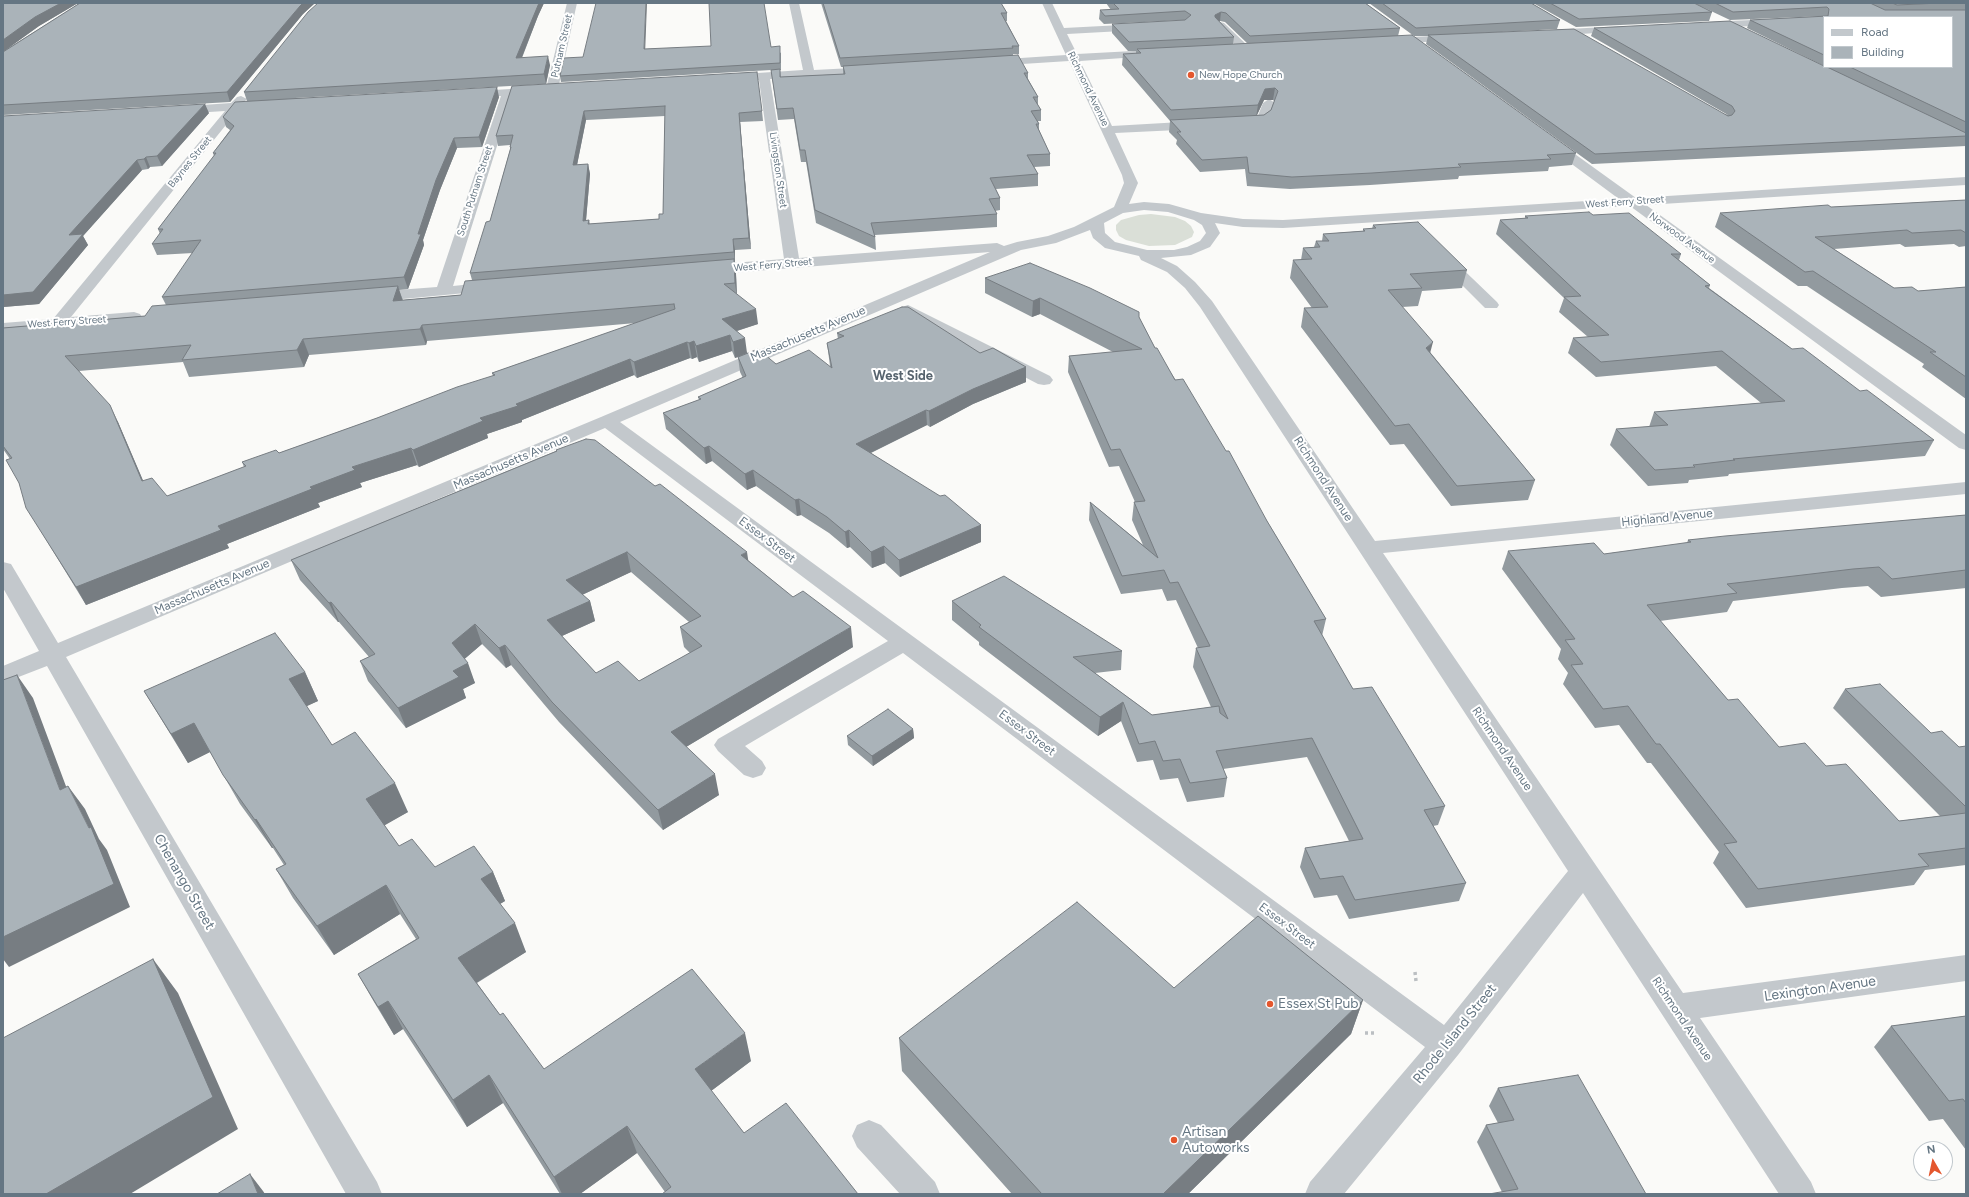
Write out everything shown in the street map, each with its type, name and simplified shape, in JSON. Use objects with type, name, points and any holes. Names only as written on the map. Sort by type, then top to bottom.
[{"type":"street","name":"Putnam Street","points":[[508,92],[556,89],[572,3]]},
{"type":"street","points":[[794,3],[809,74]]},
{"type":"street","name":"Richmond Avenue","points":[[1047,3],[1129,175],[1169,208]]},
{"type":"street","points":[[1708,15],[1751,36]]},
{"type":"street","points":[[1691,26],[1823,20]]},
{"type":"street","points":[[1558,23],[1590,42]]},
{"type":"street","points":[[1220,26],[1248,48],[1228,49]]},
{"type":"street","points":[[1392,26],[1429,53]]},
{"type":"street","points":[[1061,31],[1150,27]]},
{"type":"street","points":[[1542,34],[1636,29]]},
{"type":"street","points":[[1373,42],[1471,37]]},
{"type":"street","points":[[980,63],[1165,53]]},
{"type":"street","points":[[717,79],[887,69]]},
{"type":"street","name":"Livingston Street","points":[[764,76],[792,263]]},
{"type":"street","name":"Baynes Street","points":[[58,323],[249,89]]},
{"type":"street","points":[[454,95],[508,92]]},
{"type":"street","name":"South Putnam Street","points":[[443,291],[508,92]]},
{"type":"street","points":[[1230,123],[1262,121],[1269,103]]},
{"type":"street","points":[[168,110],[275,104]]},
{"type":"street","points":[[1108,130],[1215,124]]},
{"type":"street","name":"Norwood Avenue","points":[[1541,135],[1966,444]]},
{"type":"street","points":[[1120,209],[1131,183],[1129,175]]},
{"type":"street","name":"West Ferry Street","points":[[1169,208],[1199,217],[1243,223],[1283,224],[1966,181]]},
{"type":"street","points":[[1120,209],[1144,206],[1169,208]]},
{"type":"street","name":"West Ferry Street","points":[[1017,246],[1051,240],[1097,222],[1120,209]]},
{"type":"street","points":[[1402,216],[1414,229]]},
{"type":"street","points":[[1097,222],[1096,232],[1110,245],[1136,253],[1156,255],[1174,254],[1197,249],[1211,238],[1213,233],[1211,228],[1199,217]]},
{"type":"street","name":"West Ferry Street","points":[[1211,238],[1283,224]]},
{"type":"street","name":"West Ferry Street","points":[[689,271],[1017,246],[1110,245]]},
{"type":"street","points":[[1430,245],[1491,305]]},
{"type":"street","name":"Massachusetts Avenue","points":[[3,675],[607,421],[887,300],[1017,246]]},
{"type":"street","name":"Richmond Avenue","points":[[1197,249],[1194,265],[1198,284],[1206,304]]},
{"type":"street","name":"Richmond Avenue","points":[[1136,253],[1172,269],[1190,285],[1206,304],[1799,1194]]},
{"type":"street","points":[[355,299],[506,286]]},
{"type":"street","points":[[887,300],[1044,380]]},
{"type":"street","name":"West Ferry Street","points":[[3,328],[150,316]]},
{"type":"street","name":"Essex Street","points":[[607,421],[1447,1045]]},
{"type":"street","name":"Highland Avenue","points":[[1369,548],[1966,488]]},
{"type":"street","name":"Chenango Street","points":[[3,569],[366,1194]]},
{"type":"street","points":[[753,768],[727,745],[904,642]]},
{"type":"street","name":"Rhode Island Street","points":[[1322,1194],[1447,1045],[1584,871]]},
{"type":"street","name":"Lexington Avenue","points":[[1675,1008],[1966,968]]},
{"type":"street","points":[[869,1136],[923,1194]]},
{"type":"shaded area","points":[[1151,214],[1175,217],[1185,221],[1191,226],[1194,232],[1192,237],[1175,245],[1149,246],[1126,240],[1119,236],[1116,230],[1116,225],[1121,220],[1139,215]]},
{"type":"building","points":[[3,3],[61,3],[35,17],[3,40]]},
{"type":"building","points":[[80,3],[303,3],[227,92],[3,105],[3,52]]},
{"type":"building","points":[[318,3],[539,3],[516,58],[548,56],[544,74],[244,92],[308,12]]},
{"type":"building","points":[[596,3],[646,3],[644,49],[711,46],[709,3],[764,3],[771,47],[780,46],[780,63],[560,76],[564,58],[583,57]]},
{"type":"building","points":[[823,3],[1001,3],[1007,13],[1001,13],[1019,46],[1012,46],[1013,48],[840,58]]},
{"type":"building","points":[[1113,3],[1365,3],[1400,28],[1250,36],[1226,13],[1221,12],[1215,15],[1215,17],[1234,37],[1129,42],[1112,24],[1185,20],[1191,15],[1185,11],[1105,16],[1100,10],[1119,9]]},
{"type":"building","points":[[1382,3],[1531,3],[1560,20],[1416,28]]},
{"type":"building","points":[[1550,3],[1694,3],[1712,12],[1579,19]]},
{"type":"building","points":[[1715,3],[1870,3],[1885,10],[1966,10],[1966,122],[1852,68],[1953,68],[1953,16],[1828,16],[1829,9],[1827,7],[1733,12]]},
{"type":"building","points":[[1892,3],[1940,3],[1897,5]]},
{"type":"building","points":[[1823,16],[1823,55],[1750,20]]},
{"type":"building","points":[[1730,21],[1823,66],[1823,68],[1829,68],[1966,133],[1966,136],[1595,154],[1428,35],[1574,29],[1728,116],[1732,115],[1735,111],[1732,106],[1594,28]]},
{"type":"building","points":[[1412,35],[1576,153],[1547,155],[1551,159],[1458,164],[1461,167],[1372,173],[1292,177],[1249,173],[1247,157],[1202,160],[1177,132],[1181,132],[1170,120],[1264,115],[1271,110],[1278,91],[1275,88],[1265,89],[1258,105],[1171,110],[1123,54],[1141,53],[1137,49]]},
{"type":"building","points":[[1018,55],[1028,73],[1024,73],[1038,97],[1033,97],[1041,110],[1031,111],[1039,124],[1036,124],[1050,154],[1027,155],[1038,174],[990,178],[1000,198],[989,199],[997,214],[871,223],[875,237],[815,210],[805,150],[800,150],[793,108],[777,109],[771,70],[780,69],[780,77],[845,74],[843,66]]},
{"type":"building","points":[[757,72],[762,111],[739,113],[749,238],[733,239],[734,252],[470,273],[486,222],[490,221],[511,147],[513,135],[496,136],[512,86]],"holes":[[[665,106],[663,214],[659,214],[659,219],[588,224],[589,220],[583,221],[588,164],[573,165],[584,111]]]},
{"type":"building","points":[[497,87],[479,137],[454,138],[436,180],[418,234],[421,234],[404,277],[162,297],[201,240],[152,244],[163,229],[158,229],[216,153],[213,153],[234,126],[223,117],[235,102]]},
{"type":"building","points":[[205,104],[157,156],[137,160],[69,235],[83,234],[33,292],[3,295],[3,116]]},
{"type":"building","points":[[1966,200],[1966,233],[1961,230],[1912,233],[1907,230],[1815,237],[1894,288],[1912,287],[1918,291],[1966,287],[1966,377],[1930,352],[1936,352],[1813,271],[1805,272],[1720,213],[1828,205],[1831,207]]},
{"type":"building","points":[[1589,212],[1593,215],[1629,213],[1681,254],[1671,254],[1710,285],[1705,286],[1792,349],[1803,348],[1860,391],[1867,390],[1934,440],[1733,459],[1735,460],[1693,465],[1695,467],[1655,470],[1616,429],[1668,425],[1654,412],[1785,401],[1722,351],[1601,362],[1573,338],[1609,335],[1564,297],[1581,296],[1500,220],[1528,218],[1525,216]]},
{"type":"building","points":[[1418,222],[1467,270],[1410,274],[1422,288],[1388,290],[1433,342],[1426,348],[1535,480],[1457,486],[1409,424],[1395,426],[1304,308],[1328,307],[1293,260],[1312,259],[1303,248],[1320,247],[1316,241],[1329,241],[1323,234],[1365,231],[1363,229],[1376,228],[1373,225]]},
{"type":"building","points":[[734,259],[735,283],[724,284],[756,309],[722,319],[745,338],[733,342],[730,335],[696,346],[694,341],[689,343],[687,342],[634,362],[630,359],[516,404],[518,406],[480,418],[483,421],[413,450],[411,448],[352,467],[355,470],[310,487],[312,489],[218,526],[221,530],[76,587],[26,508],[19,483],[6,460],[12,458],[3,446],[3,328],[145,316],[152,306],[398,286],[393,301],[461,295],[465,281]],"holes":[[[674,304],[675,309],[492,373],[495,375],[457,387],[377,418],[279,453],[276,450],[242,462],[246,466],[167,496],[152,478],[142,481],[110,405],[65,356],[191,345],[182,360],[297,350],[303,339],[420,329],[422,325]]]},
{"type":"building","points":[[1030,263],[1090,288],[1139,312],[1139,317],[1155,348],[1157,348],[1175,380],[1183,379],[1226,451],[1229,451],[1267,521],[1326,619],[1314,621],[1353,689],[1372,687],[1445,806],[1424,810],[1466,883],[1355,900],[1343,876],[1320,879],[1305,848],[1363,839],[1312,738],[1216,751],[1227,778],[1190,783],[1180,759],[1163,761],[1155,741],[1139,744],[1123,702],[1100,717],[979,627],[981,625],[952,601],[1004,576],[1122,651],[1073,657],[1152,715],[1219,706],[1220,713],[1228,719],[1196,648],[1210,646],[1178,582],[1170,583],[1164,570],[1122,576],[1090,502],[1158,558],[1134,502],[1145,501],[1120,449],[1111,450],[1069,356],[1142,349],[1040,298],[1033,301],[985,278]]},
{"type":"building","points":[[902,307],[908,307],[980,353],[993,348],[1026,367],[973,389],[929,411],[926,410],[856,444],[940,496],[945,495],[981,525],[899,560],[884,546],[871,552],[849,530],[845,532],[827,517],[799,499],[795,500],[753,470],[745,474],[709,446],[704,448],[663,413],[701,399],[698,397],[746,376],[738,357],[758,349],[776,364],[809,350],[832,368],[827,343],[844,336],[837,333]]},
{"type":"building","points":[[586,439],[595,440],[655,486],[660,484],[747,552],[741,555],[793,597],[803,591],[851,627],[671,732],[715,774],[658,810],[552,702],[505,645],[499,648],[475,624],[452,643],[468,663],[453,671],[459,677],[398,708],[360,661],[375,654],[331,602],[329,603],[291,560],[557,451],[556,450]],"holes":[[[627,552],[701,616],[680,627],[702,646],[639,681],[618,661],[596,673],[547,620],[590,601],[566,580]]]},
{"type":"building","points":[[1966,515],[1966,570],[1892,579],[1879,567],[1853,569],[1727,584],[1737,593],[1647,605],[1728,700],[1738,699],[1779,747],[1805,743],[1826,766],[1846,764],[1899,821],[1966,813],[1966,848],[1918,854],[1929,866],[1758,889],[1724,844],[1737,842],[1660,744],[1656,744],[1628,706],[1603,709],[1571,665],[1583,664],[1565,640],[1575,639],[1508,551],[1594,543],[1604,554],[1691,542],[1688,540],[1725,536]]},
{"type":"building","points":[[275,633],[305,672],[289,679],[332,745],[355,732],[395,783],[366,799],[399,846],[412,839],[435,867],[474,846],[493,872],[481,879],[515,923],[458,958],[500,1015],[503,1013],[544,1069],[692,969],[745,1033],[695,1069],[744,1133],[786,1103],[858,1194],[662,1194],[671,1187],[627,1126],[554,1177],[489,1075],[453,1100],[388,1001],[378,1007],[358,974],[419,938],[386,885],[317,926],[276,869],[286,864],[256,819],[255,820],[223,775],[194,723],[171,734],[144,691]]},
{"type":"building","points":[[17,675],[60,790],[68,786],[89,828],[91,827],[114,884],[3,937],[3,680]]},
{"type":"building","points":[[1880,684],[1931,733],[1942,731],[1959,747],[1966,746],[1966,807],[1845,689]]},
{"type":"building","points":[[888,709],[913,729],[872,756],[847,736]]},
{"type":"building","points":[[1077,902],[1174,988],[1258,916],[1363,1000],[1163,1194],[1042,1194],[899,1038]]},
{"type":"building","points":[[153,959],[213,1097],[46,1194],[3,1194],[3,1038]]},
{"type":"building","points":[[1966,1016],[1966,1103],[1963,1099],[1949,1101],[1891,1026]]},
{"type":"building","points":[[1578,1075],[1646,1194],[1489,1194],[1518,1189],[1486,1125],[1514,1120],[1498,1088]]},
{"type":"building","points":[[250,1174],[258,1194],[217,1194]]},
{"type":"place","name":"New Hope Church","points":[[1191,75]]},
{"type":"place","name":"Essex St Pub","points":[[1270,1004]]},
{"type":"place","name":"Artisan Autoworks","points":[[1174,1140]]},
{"type":"district","name":"West Side","points":[[903,376]]}]
